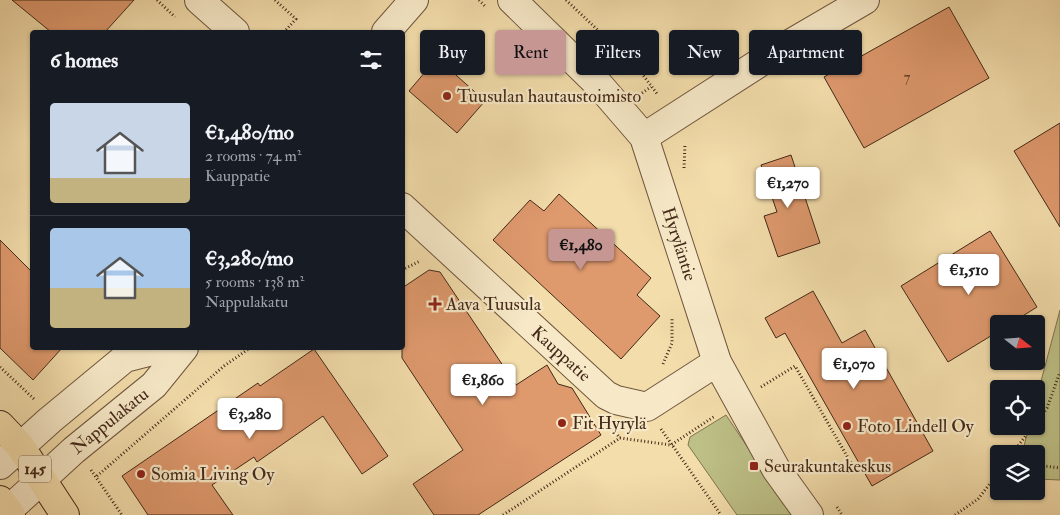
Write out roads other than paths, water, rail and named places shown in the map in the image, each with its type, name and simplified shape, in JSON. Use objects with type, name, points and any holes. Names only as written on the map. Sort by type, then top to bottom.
[{"type":"main road","name":"145","points":[[0,425],[20,446],[65,515]]},
{"type":"street","points":[[199,0],[233,30]]},
{"type":"street","points":[[388,30],[414,0]]},
{"type":"street","name":"Hyryläntie","points":[[512,0],[600,86],[644,137],[717,362],[776,469],[809,515]]},
{"type":"street","points":[[644,137],[781,50],[865,0]]},
{"type":"street","name":"Kauppatie","points":[[405,210],[606,395],[616,400],[647,407],[717,362]]},
{"type":"street","points":[[0,465],[20,446],[126,358],[156,350]]},
{"type":"street","name":"Nappulakatu","points":[[6,510],[154,385],[182,350]]},
{"type":"place","name":"Tuusulan hautaustoimisto","points":[[447,96]]},
{"type":"place","name":"Aava Tuusula","points":[[435,304]]},
{"type":"place","name":"Fit Hyrylä","points":[[562,423]]},
{"type":"place","name":"Foto Lindell Oy","points":[[847,426]]},
{"type":"place","name":"Seurakuntakeskus","points":[[754,466]]},
{"type":"place","name":"Somia Living Oy","points":[[141,474]]}]
